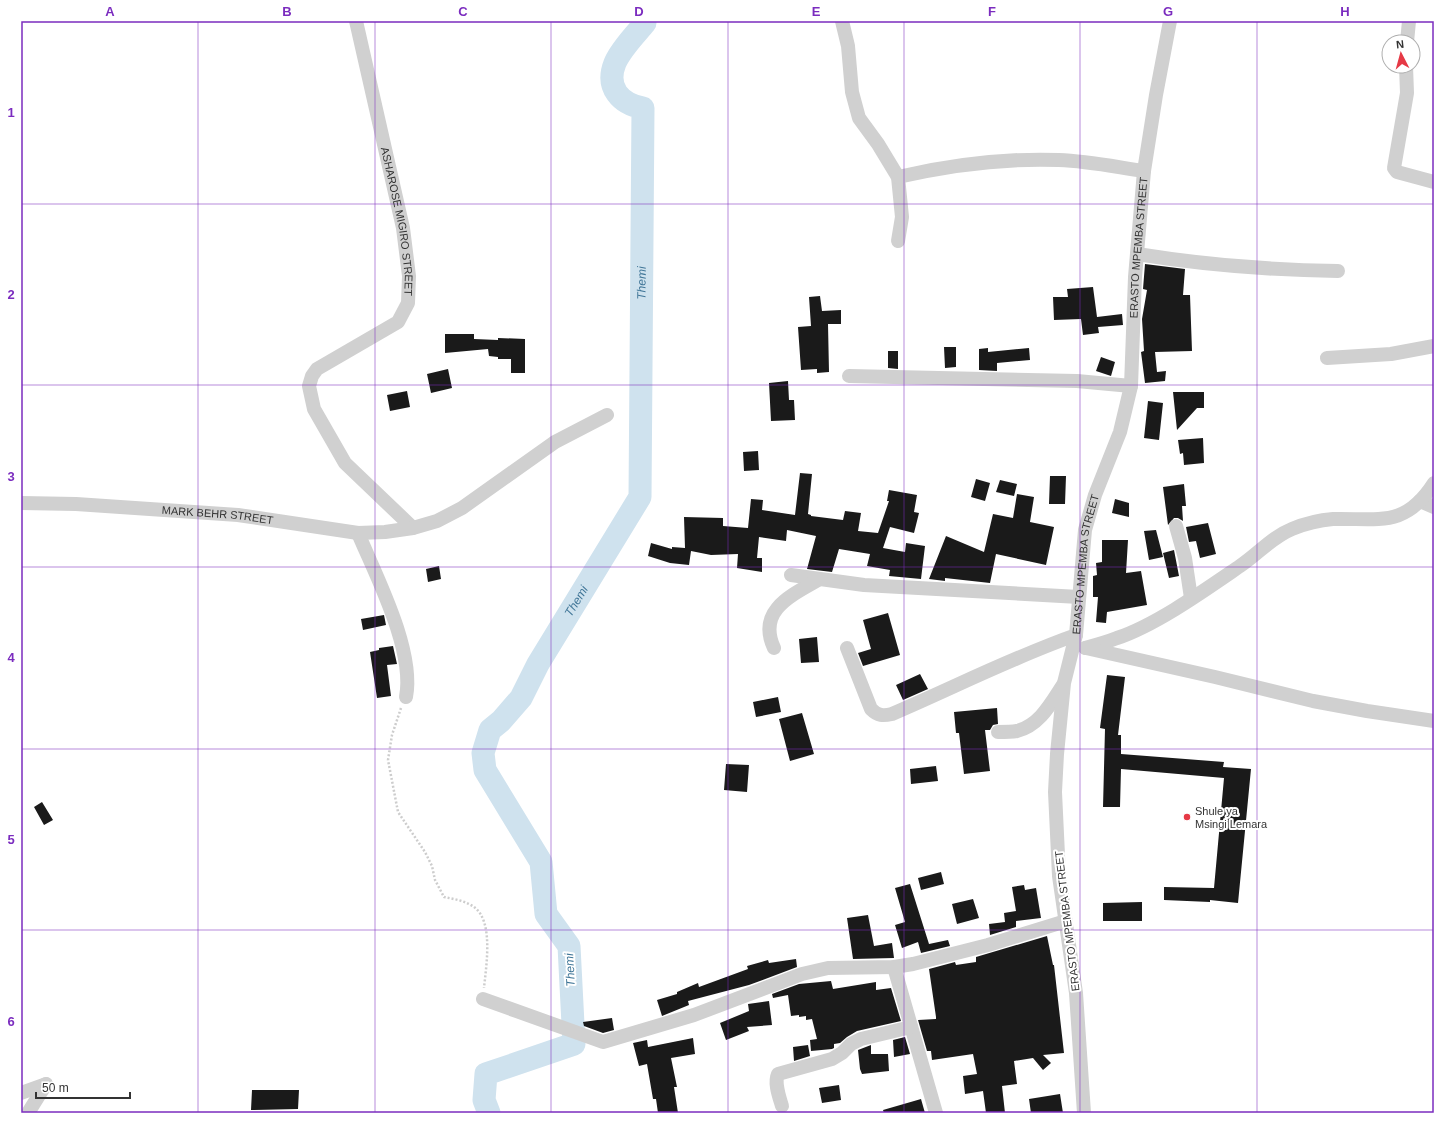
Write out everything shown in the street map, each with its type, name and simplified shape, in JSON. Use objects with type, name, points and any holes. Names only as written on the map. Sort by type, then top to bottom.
[{"type":"street","name":"ASHAROSE MIGIRO STREET","points":[[356,21],[402,228],[409,276],[408,303],[398,322],[317,369],[312,376],[309,386],[314,409],[345,463],[413,528]]},
{"type":"street","points":[[842,21],[848,46],[852,92],[859,118],[878,144],[898,177],[902,216],[898,241]]},
{"type":"street","name":"ERASTO MPEMBA STREET","points":[[1084,1113],[1076,993],[1059,876],[1055,792],[1057,754],[1064,683],[1078,643],[1082,549],[1088,513],[1120,432],[1131,386],[1137,254],[1144,171],[1157,87],[1170,21]]},
{"type":"street","points":[[1407,34],[1409,21]]},
{"type":"street","points":[[1406,74],[1407,93],[1394,168],[1398,172],[1434,182]]},
{"type":"street","points":[[898,177],[958,165],[1059,160],[1144,171]]},
{"type":"street","points":[[1137,254],[1220,266],[1282,270],[1338,271]]},
{"type":"street","points":[[1327,358],[1390,354],[1434,346]]},
{"type":"street","points":[[849,376],[1077,381],[1131,386]]},
{"type":"street","name":"MARK BEHR STREET","points":[[21,502],[99,505],[238,515],[358,533],[385,532],[413,528],[437,521],[462,508],[556,442],[607,414]]},
{"type":"street","points":[[847,648],[871,709],[875,714],[883,716],[892,714],[1050,644],[1078,643],[1118,638],[1191,598],[1242,564],[1278,536],[1292,529],[1331,519],[1388,519],[1412,509],[1434,483]]},
{"type":"street","points":[[1420,501],[1434,507]]},
{"type":"street","points":[[1176,526],[1185,558],[1191,598]]},
{"type":"street","points":[[358,533],[401,642],[408,685],[406,697]]},
{"type":"street","points":[[791,575],[818,580],[896,587],[1079,597]]},
{"type":"street","points":[[774,648],[769,637],[769,620],[788,598],[818,580]]},
{"type":"street","points":[[1078,643],[1313,701],[1367,711],[1434,720]]},
{"type":"street","points":[[998,732],[1017,731],[1028,726],[1043,715],[1064,683]]},
{"type":"street","points":[[483,998],[603,1042],[694,1015],[802,974],[828,968],[894,967],[932,960],[1022,936],[1066,921]]},
{"type":"street","points":[[894,967],[936,1113]]},
{"type":"street","points":[[782,1106],[777,1087],[776,1078],[778,1074],[832,1059],[842,1053],[851,1044],[861,1039],[911,1027]]},
{"type":"street","points":[[21,1093],[46,1084],[28,1113]]},
{"type":"path","points":[[406,697],[392,735],[388,760],[398,812],[425,852],[432,866],[439,889],[444,896],[474,906],[480,912],[489,946],[483,998]]},
{"type":"building","points":[[1145,264],[1185,269],[1183,295],[1190,295],[1192,351],[1155,352],[1157,372],[1166,371],[1165,381],[1145,383],[1141,352],[1144,351],[1142,319],[1147,290],[1143,289]]},
{"type":"building","points":[[1093,287],[1097,317],[1122,314],[1123,325],[1098,327],[1099,333],[1083,335],[1081,319],[1054,320],[1053,297],[1068,297],[1067,289]]},
{"type":"building","points":[[820,296],[822,311],[841,310],[841,324],[828,324],[829,372],[817,373],[817,369],[801,370],[798,327],[811,326],[809,297]]},
{"type":"building","points":[[445,334],[474,334],[474,339],[525,339],[525,373],[511,373],[511,359],[498,359],[498,357],[489,356],[488,349],[445,353]]},
{"type":"building","points":[[944,347],[956,347],[956,367],[945,368]]},
{"type":"building","points":[[988,348],[988,352],[1029,348],[1030,360],[997,363],[997,371],[979,370],[979,349]]},
{"type":"building","points":[[888,351],[898,351],[898,369],[888,368]]},
{"type":"building","points":[[1101,357],[1115,362],[1111,376],[1096,371]]},
{"type":"building","points":[[448,369],[452,388],[431,393],[427,374]]},
{"type":"building","points":[[788,381],[789,400],[794,400],[795,420],[771,421],[769,383]]},
{"type":"building","points":[[407,391],[410,407],[390,411],[387,395]]},
{"type":"building","points":[[1173,392],[1204,392],[1204,408],[1197,408],[1177,430]]},
{"type":"building","points":[[1148,401],[1163,403],[1159,440],[1144,438]]},
{"type":"building","points":[[1203,438],[1204,463],[1184,465],[1183,453],[1180,454],[1178,440]]},
{"type":"building","points":[[758,451],[759,470],[744,471],[743,452]]},
{"type":"building","points":[[800,473],[812,474],[808,514],[811,516],[843,520],[845,511],[861,513],[858,531],[878,533],[889,501],[887,501],[889,490],[917,495],[914,512],[919,513],[914,533],[890,527],[883,548],[905,552],[906,543],[925,546],[921,579],[889,576],[890,570],[867,566],[870,554],[839,549],[832,572],[807,569],[816,536],[787,530],[786,541],[759,537],[757,558],[762,558],[762,572],[737,568],[738,554],[711,555],[691,551],[689,565],[670,563],[648,556],[651,543],[672,549],[672,547],[685,548],[684,517],[723,518],[723,526],[748,528],[751,499],[763,500],[762,510],[795,515]]},
{"type":"building","points":[[1050,476],[1066,476],[1065,504],[1049,504]]},
{"type":"building","points":[[976,479],[990,483],[985,501],[971,497]]},
{"type":"building","points":[[1000,480],[1017,484],[1014,496],[996,492]]},
{"type":"building","points":[[1184,484],[1186,506],[1182,506],[1183,521],[1178,518],[1174,518],[1168,525],[1163,487]]},
{"type":"building","points":[[1017,494],[1034,497],[1030,522],[1054,527],[1046,565],[996,554],[990,583],[945,578],[945,581],[929,579],[946,536],[984,552],[993,514],[1013,518]]},
{"type":"building","points":[[1115,499],[1129,503],[1129,517],[1112,513]]},
{"type":"building","points":[[1208,523],[1216,554],[1200,558],[1196,541],[1189,542],[1186,527]]},
{"type":"building","points":[[1156,530],[1163,557],[1149,560],[1144,531]]},
{"type":"building","points":[[1102,540],[1128,540],[1126,573],[1141,571],[1147,605],[1107,612],[1106,623],[1096,622],[1098,597],[1093,597],[1093,576],[1097,575],[1096,563],[1102,562]]},
{"type":"building","points":[[1174,550],[1179,576],[1169,578],[1163,553]]},
{"type":"building","points":[[439,566],[441,579],[428,582],[426,569]]},
{"type":"building","points":[[888,613],[900,655],[863,666],[858,653],[871,649],[863,620]]},
{"type":"building","points":[[384,615],[386,625],[363,630],[361,619]]},
{"type":"building","points":[[817,637],[819,662],[801,663],[799,639]]},
{"type":"building","points":[[393,646],[397,664],[387,665],[391,696],[377,698],[370,652],[379,650],[379,648]]},
{"type":"building","points":[[920,674],[928,689],[903,700],[896,685]]},
{"type":"building","points":[[1107,675],[1125,677],[1118,735],[1121,735],[1121,754],[1224,762],[1223,767],[1251,769],[1238,903],[1210,900],[1210,902],[1164,900],[1164,887],[1214,888],[1224,778],[1121,769],[1120,807],[1103,807],[1105,729],[1100,728]]},
{"type":"building","points":[[778,697],[781,712],[756,717],[753,702]]},
{"type":"building","points":[[997,708],[998,724],[993,725],[990,730],[985,730],[990,771],[964,774],[959,733],[956,733],[954,712]]},
{"type":"building","points":[[802,713],[814,754],[790,761],[779,719]]},
{"type":"building","points":[[726,764],[749,765],[747,792],[724,790]]},
{"type":"building","points":[[936,766],[938,781],[911,784],[910,769]]},
{"type":"building","points":[[42,802],[53,820],[44,825],[34,807]]},
{"type":"building","points":[[941,872],[944,884],[921,890],[918,878]]},
{"type":"building","points":[[910,884],[929,944],[948,940],[950,946],[921,953],[918,942],[902,948],[895,925],[905,922],[895,888]]},
{"type":"building","points":[[1024,885],[1025,890],[1036,888],[1041,918],[1016,921],[1016,927],[990,935],[989,924],[1005,922],[1004,913],[1016,911],[1012,887]]},
{"type":"building","points":[[973,899],[979,918],[957,924],[952,904]]},
{"type":"building","points":[[1142,902],[1142,921],[1103,921],[1103,903]]},
{"type":"building","points":[[868,915],[874,946],[892,943],[894,958],[853,959],[847,918]]},
{"type":"building","points":[[1047,936],[1054,965],[1064,1053],[1043,1055],[1051,1063],[1043,1070],[1033,1058],[1014,1061],[1017,1084],[1002,1086],[1005,1113],[986,1113],[983,1091],[965,1094],[963,1076],[977,1074],[973,1054],[932,1060],[931,1051],[927,1051],[918,1020],[936,1019],[929,969],[955,962],[956,965],[976,962],[976,957]]},
{"type":"building","points":[[796,959],[797,967],[749,985],[688,1001],[689,1005],[662,1016],[657,1000],[677,994],[677,992],[698,983],[699,987],[748,969],[747,966],[768,960],[769,963]]},
{"type":"building","points":[[831,981],[833,989],[876,982],[876,990],[891,988],[901,1021],[857,1031],[840,1043],[834,1044],[834,1048],[832,1049],[811,1051],[810,1040],[817,1039],[812,1019],[806,1020],[806,1016],[799,1017],[799,1015],[791,1016],[788,995],[773,998],[772,994],[799,984]]},
{"type":"building","points":[[769,1001],[772,1025],[747,1027],[749,1031],[726,1040],[720,1023],[749,1011],[748,1004]]},
{"type":"building","points":[[612,1018],[614,1030],[603,1033],[584,1026],[583,1022]]},
{"type":"building","points":[[905,1037],[910,1054],[894,1057],[893,1040]]},
{"type":"building","points":[[693,1038],[695,1054],[671,1058],[677,1087],[674,1087],[678,1113],[658,1113],[656,1099],[653,1099],[647,1064],[639,1066],[633,1043],[647,1040],[648,1047]]},
{"type":"building","points":[[808,1045],[810,1056],[794,1061],[793,1047]]},
{"type":"building","points":[[871,1045],[871,1054],[888,1054],[889,1071],[862,1074],[858,1050]]},
{"type":"building","points":[[839,1085],[841,1100],[822,1103],[819,1088]]},
{"type":"building","points":[[252,1090],[299,1090],[298,1109],[251,1110]]},
{"type":"building","points":[[1060,1094],[1063,1113],[1031,1113],[1029,1099]]},
{"type":"building","points":[[921,1099],[925,1113],[884,1113],[883,1110]]},
{"type":"waterway","name":"Themi","points":[[489,1113],[484,1100],[486,1074],[574,1044],[569,946],[546,914],[541,862],[485,770],[483,753],[490,730],[501,721],[521,698],[538,664],[640,497],[643,108],[635,106],[622,99],[614,87],[612,72],[615,63],[628,42],[645,23],[645,21]]},
{"type":"place","name":"Shule ya Msingi Lemara","points":[[1187,817]]}]
